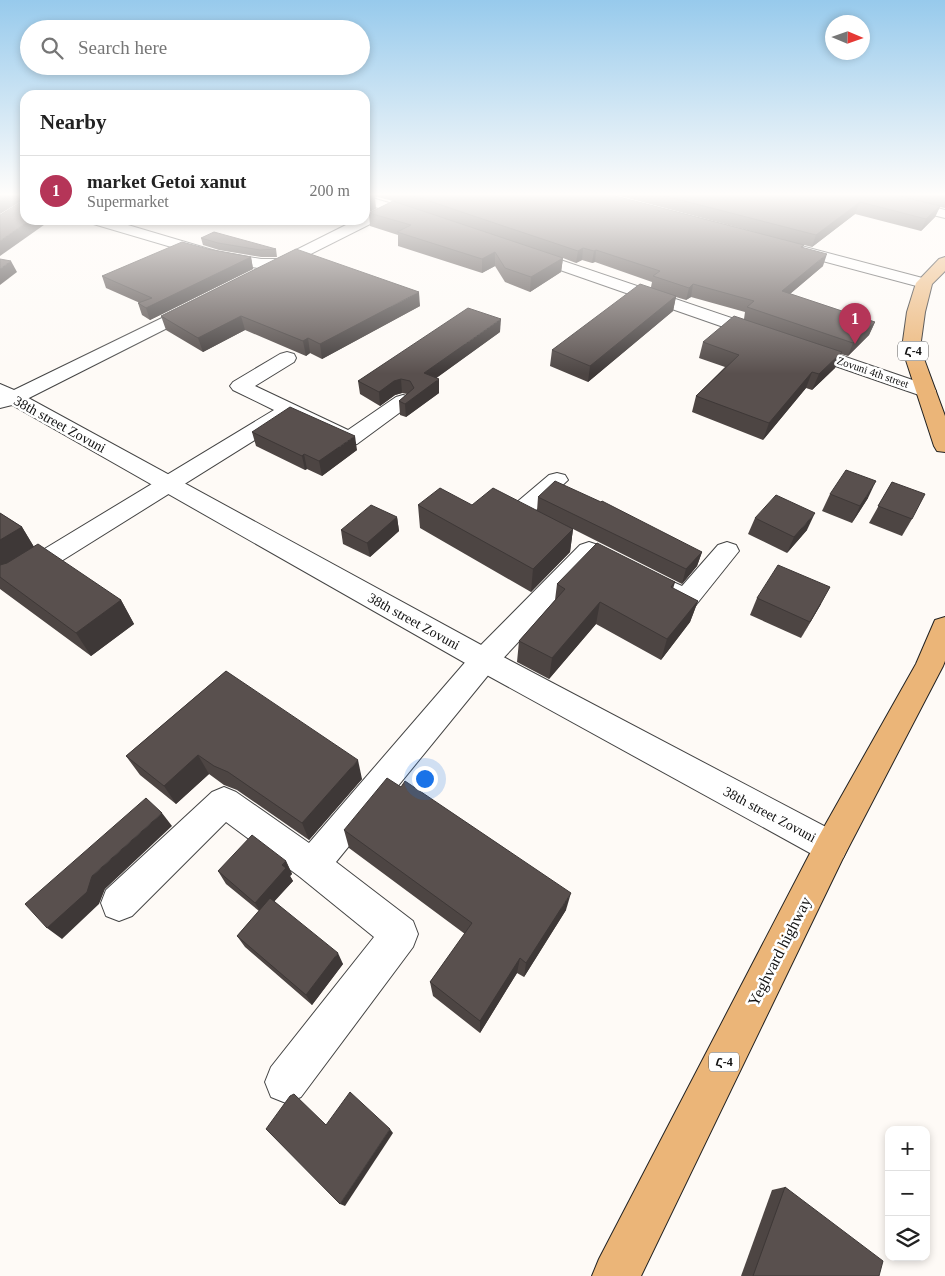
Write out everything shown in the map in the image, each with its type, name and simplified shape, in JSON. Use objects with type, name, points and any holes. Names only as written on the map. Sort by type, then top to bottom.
[{"type":"main road","name":"Հ-4","points":[[945,262],[924,283],[916,312],[912,348],[945,446]]},
{"type":"main road","name":"Yeghvard highway","points":[[616,1276],[831,848],[929,666],[945,627]]},
{"type":"street","points":[[212,255],[261,264],[281,264]]},
{"type":"street","points":[[254,277],[300,255]]},
{"type":"street","name":"Zovuni 4th street","points":[[530,255],[926,390]]},
{"type":"street","points":[[813,255],[924,283]]},
{"type":"street","points":[[5,397],[210,300]]},
{"type":"street","points":[[287,358],[240,386],[349,439],[402,401]]},
{"type":"street","name":"38th street Zovuni","points":[[5,397],[168,484],[484,660],[831,848]]},
{"type":"street","points":[[14,579],[288,410]]},
{"type":"street","points":[[312,865],[581,545],[518,513],[557,480]]},
{"type":"street","points":[[634,572],[686,599],[727,550]]},
{"type":"street","points":[[119,903],[224,802],[312,865],[400,934],[286,1082]]},
{"type":"building","points":[[152,255],[238,255],[251,257],[146,308],[138,303],[152,298],[102,276]]},
{"type":"building","points":[[285,255],[312,255],[419,292],[320,344],[308,338],[303,341],[241,316],[198,338],[161,316]]},
{"type":"building","points":[[468,255],[490,255],[482,259]]},
{"type":"building","points":[[497,255],[553,255],[563,258],[531,277],[505,268]]},
{"type":"building","points":[[610,255],[826,255],[782,291],[875,322],[853,343],[747,307],[754,301],[693,284],[689,288],[653,276],[660,271]]},
{"type":"building","points":[[0,259],[11,261],[0,269]]},
{"type":"building","points":[[640,284],[676,296],[590,366],[552,350]]},
{"type":"building","points":[[468,308],[501,319],[424,373],[439,379],[405,404],[399,401],[414,388],[410,381],[401,379],[394,381],[379,392],[358,381]]},
{"type":"building","points":[[734,316],[842,352],[819,374],[812,372],[769,423],[696,396],[739,355],[703,342]]},
{"type":"building","points":[[290,407],[355,436],[319,461],[304,454],[302,456],[252,432]]},
{"type":"building","points":[[846,470],[876,481],[860,506],[830,494]]},
{"type":"building","points":[[555,481],[602,501],[702,552],[686,569],[538,497]]},
{"type":"building","points":[[892,482],[925,494],[912,519],[878,506]]},
{"type":"building","points":[[440,488],[472,505],[493,488],[573,529],[533,569],[418,505]]},
{"type":"building","points":[[776,495],[815,513],[794,537],[755,518]]},
{"type":"building","points":[[371,505],[397,517],[367,543],[341,530]]},
{"type":"building","points":[[0,513],[22,527],[0,540]]},
{"type":"building","points":[[597,543],[675,582],[671,587],[698,601],[667,639],[600,602],[552,658],[519,641],[565,589],[557,584]]},
{"type":"building","points":[[38,544],[121,600],[76,633],[0,577],[0,565],[7,563]]},
{"type":"building","points":[[778,565],[830,587],[810,622],[757,598]]},
{"type":"building","points":[[226,671],[358,760],[302,823],[228,772],[214,766],[198,755],[164,786],[126,756]]},
{"type":"building","points":[[387,778],[401,787],[405,781],[571,893],[526,963],[520,958],[480,1021],[430,982],[472,923],[344,830]]},
{"type":"building","points":[[146,798],[162,813],[92,876],[87,892],[47,928],[25,904]]},
{"type":"building","points":[[252,835],[286,861],[282,865],[286,868],[255,903],[218,871]]},
{"type":"building","points":[[270,898],[338,953],[306,995],[237,936]]},
{"type":"building","points":[[350,1092],[390,1129],[340,1204],[266,1129],[290,1096],[294,1094],[326,1125]]},
{"type":"building","points":[[785,1187],[883,1261],[879,1276],[753,1276]]},
{"type":"place","name":"market Getoi xanut","points":[[855,344]]}]
